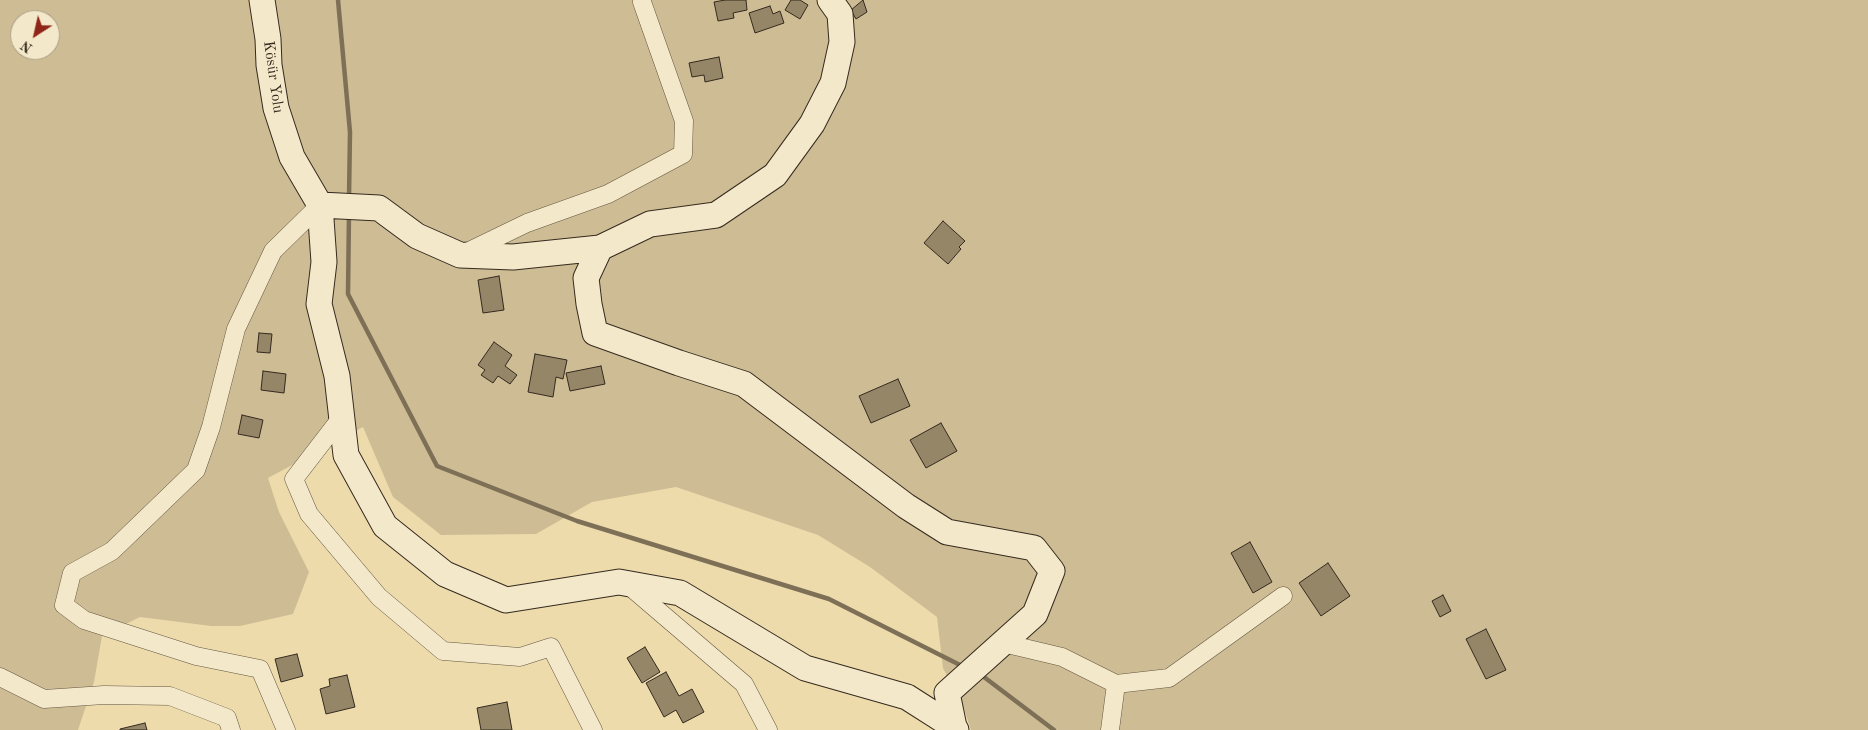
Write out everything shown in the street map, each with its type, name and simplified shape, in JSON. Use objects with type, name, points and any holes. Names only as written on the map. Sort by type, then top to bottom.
[{"type":"street","name":"Kösür Yolu","points":[[262,0],[268,39],[268,65],[276,108],[292,157],[320,205]]},
{"type":"street","points":[[286,730],[260,669],[196,656],[84,620],[64,605],[72,573],[112,551],[196,470],[211,427],[236,329],[273,251],[320,205],[378,208],[417,236],[460,255],[513,257],[600,248],[650,224],[716,215],[775,175],[812,124],[833,83],[842,42],[840,14],[830,0]]},
{"type":"street","points":[[460,255],[527,223],[608,194],[683,154],[684,121],[642,2]]},
{"type":"street","points":[[320,205],[324,262],[319,304],[337,376],[346,455],[385,526],[445,574],[506,600],[610,583],[680,593],[805,668],[907,696],[955,729]]},
{"type":"street","points":[[600,248],[586,278],[595,332],[678,363],[744,384],[906,506],[947,532],[1034,548],[1052,572],[1036,614],[947,693],[955,729]]},
{"type":"street","points":[[342,418],[294,479],[309,514],[379,596],[443,650],[520,657],[551,647],[593,730]]},
{"type":"street","points":[[626,584],[744,684],[768,730]]},
{"type":"street","points":[[1003,643],[1062,657],[1116,684],[1169,678],[1282,596]]},
{"type":"street","points":[[0,677],[44,699],[104,695],[170,696],[226,718],[231,730]]},
{"type":"street","points":[[1110,730],[1116,684]]},
{"type":"shaded area","points":[[0,0],[1868,0],[1868,730],[971,730],[963,706],[943,668],[937,617],[870,567],[818,535],[676,487],[592,502],[536,534],[441,535],[393,497],[363,427],[268,478],[279,512],[309,572],[293,614],[240,626],[211,626],[140,617],[102,636],[94,682],[78,730],[0,730]]},
{"type":"building","points":[[746,0],[747,10],[733,13],[734,18],[718,21],[714,2]]},
{"type":"building","points":[[791,0],[800,0],[808,5],[800,19],[785,10]]},
{"type":"building","points":[[863,0],[867,12],[856,19],[851,10]]},
{"type":"building","points":[[770,6],[773,14],[780,11],[784,23],[755,33],[749,13]]},
{"type":"building","points":[[719,57],[723,78],[705,82],[704,75],[692,77],[689,63]]},
{"type":"building","points":[[943,221],[965,241],[959,247],[961,249],[948,264],[924,243]]},
{"type":"building","points":[[499,276],[504,310],[483,313],[478,280]]},
{"type":"building","points":[[259,333],[272,334],[270,353],[257,352]]},
{"type":"building","points":[[494,342],[512,355],[505,366],[517,375],[510,384],[498,376],[493,383],[481,375],[485,370],[478,365]]},
{"type":"building","points":[[535,354],[567,360],[563,379],[556,377],[553,397],[528,392]]},
{"type":"building","points":[[601,366],[605,384],[570,391],[566,373]]},
{"type":"building","points":[[263,371],[286,374],[284,393],[261,390]]},
{"type":"building","points":[[898,379],[910,406],[871,423],[859,396]]},
{"type":"building","points":[[242,415],[263,420],[259,438],[238,434]]},
{"type":"building","points":[[941,423],[957,451],[926,468],[910,440]]},
{"type":"building","points":[[1250,542],[1272,582],[1253,593],[1231,553]]},
{"type":"building","points":[[1328,563],[1350,596],[1321,616],[1299,583]]},
{"type":"building","points":[[1443,595],[1451,611],[1440,617],[1432,601]]},
{"type":"building","points":[[1486,629],[1506,670],[1486,679],[1466,639]]},
{"type":"building","points":[[645,647],[660,672],[642,683],[627,658]]},
{"type":"building","points":[[297,654],[303,676],[281,682],[275,659]]},
{"type":"building","points":[[666,672],[679,696],[692,689],[704,712],[683,723],[676,710],[664,717],[646,683]]},
{"type":"building","points":[[347,675],[355,707],[326,714],[320,689],[330,686],[329,679]]},
{"type":"building","points":[[507,702],[512,730],[481,730],[477,708]]},
{"type":"building","points":[[145,723],[147,730],[120,730],[120,729]]},
{"type":"waterway","points":[[338,0],[350,132],[349,198]]},
{"type":"waterway","points":[[349,213],[348,294],[437,466],[577,521],[829,599],[964,667]]},
{"type":"waterway","points":[[980,674],[1054,730]]}]
